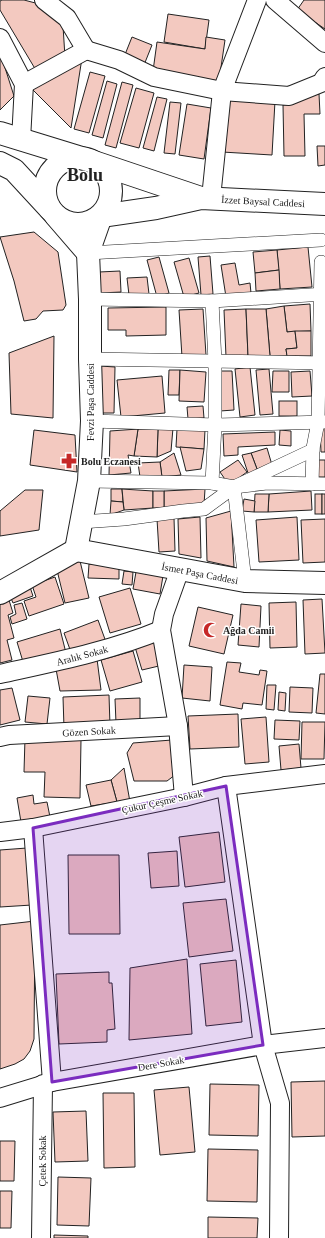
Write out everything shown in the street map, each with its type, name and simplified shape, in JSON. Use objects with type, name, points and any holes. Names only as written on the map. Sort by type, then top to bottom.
[{"type":"main road","name":"İzzet Baysal Caddesi","points":[[0,133],[206,198]]},
{"type":"main road","points":[[0,163],[14,170],[56,216],[64,222],[74,224],[93,222],[101,216],[111,199],[111,184],[105,171],[97,164],[88,160],[77,158],[66,161],[56,167],[49,176],[45,187],[46,198],[50,209],[56,216],[88,253],[101,216]]},
{"type":"main road","name":"İzzet Baysal Caddesi","points":[[101,216],[156,208],[206,198],[325,204]]},
{"type":"main road","name":"Fevzi Paşa Caddesi","points":[[76,550],[89,481],[92,421],[88,253]]},
{"type":"main road","points":[[0,593],[76,550]]},
{"type":"main road","name":"İsmet Paşa Caddesi","points":[[76,550],[245,582],[325,583]]},
{"type":"street","points":[[44,0],[67,18],[86,50],[119,60],[154,77],[222,91],[289,96],[321,83],[325,77]]},
{"type":"street","points":[[206,198],[222,91],[257,0]]},
{"type":"street","points":[[275,0],[325,43]]},
{"type":"street","points":[[0,38],[24,84],[21,140]]},
{"type":"street","points":[[24,84],[86,50]]},
{"type":"street","points":[[88,253],[321,240]]},
{"type":"street","points":[[312,484],[313,448],[322,422],[323,294],[321,262]]},
{"type":"street","points":[[90,300],[212,301],[323,294]]},
{"type":"street","points":[[212,301],[215,362],[215,425],[212,483]]},
{"type":"street","points":[[90,360],[322,363]]},
{"type":"street","points":[[92,421],[215,425],[322,422]]},
{"type":"street","points":[[81,522],[124,519],[204,509],[234,487],[313,450],[313,448]]},
{"type":"street","points":[[89,481],[212,483],[234,487],[267,483],[325,484]]},
{"type":"street","points":[[234,487],[245,582]]},
{"type":"street","points":[[180,569],[164,614],[161,630],[178,726],[184,796]]},
{"type":"street","name":"Aralık Sokak","points":[[0,674],[58,662],[109,648],[161,630]]},
{"type":"street","name":"Gözen Sokak","points":[[0,737],[17,734],[178,726]]},
{"type":"street","name":"Çukur Çeşme Sokak","points":[[0,832],[33,828],[226,786],[325,774]]},
{"type":"street","points":[[226,786],[263,1045],[280,1103],[279,1238]]},
{"type":"street","name":"Çetek Sokak","points":[[33,828],[47,1083],[42,1238]]},
{"type":"street","name":"Dere Sokak","points":[[0,1098],[47,1083],[263,1045],[325,1038]]},
{"type":"highlighted area","points":[[226,786],[263,1045],[52,1082],[33,828]]},
{"type":"building","points":[[24,0],[43,5],[63,26],[65,57],[37,72],[0,10],[0,1]]},
{"type":"building","points":[[304,0],[325,0],[325,29],[297,10]]},
{"type":"building","points":[[168,14],[209,20],[205,49],[164,42]]},
{"type":"building","points":[[132,37],[152,45],[144,65],[124,57]]},
{"type":"building","points":[[206,37],[225,40],[219,81],[153,71],[157,42],[205,49]]},
{"type":"building","points":[[0,52],[14,96],[0,110]]},
{"type":"building","points":[[82,58],[71,128],[29,86]]},
{"type":"building","points":[[90,72],[105,76],[89,133],[74,129]]},
{"type":"building","points":[[107,81],[117,84],[103,138],[92,135]]},
{"type":"building","points":[[122,82],[133,85],[116,148],[105,145]]},
{"type":"building","points":[[136,88],[154,93],[139,148],[120,143]]},
{"type":"building","points":[[319,94],[320,114],[304,114],[305,156],[284,156],[283,105],[294,104],[294,95]]},
{"type":"building","points":[[157,97],[167,99],[154,151],[143,148]]},
{"type":"building","points":[[226,97],[275,101],[272,155],[222,152]]},
{"type":"building","points":[[170,102],[181,103],[175,154],[164,153]]},
{"type":"building","points":[[187,104],[211,108],[204,159],[179,155]]},
{"type":"building","points":[[317,146],[325,146],[325,165],[318,166]]},
{"type":"building","points":[[34,232],[58,252],[66,305],[63,310],[43,311],[36,319],[24,321],[14,281],[0,237]]},
{"type":"building","points":[[308,247],[312,287],[280,289],[277,250]]},
{"type":"building","points":[[277,250],[279,270],[255,273],[253,252]]},
{"type":"building","points":[[210,256],[213,294],[201,295],[198,257]]},
{"type":"building","points":[[159,257],[169,293],[157,297],[147,260]]},
{"type":"building","points":[[189,258],[199,293],[184,297],[174,262]]},
{"type":"building","points":[[235,263],[239,285],[250,283],[251,293],[226,297],[221,265]]},
{"type":"building","points":[[279,270],[280,289],[256,291],[255,273]]},
{"type":"building","points":[[120,271],[121,292],[100,293],[99,272]]},
{"type":"building","points":[[147,277],[149,294],[129,295],[127,278]]},
{"type":"building","points":[[310,304],[311,331],[287,332],[284,306]]},
{"type":"building","points":[[284,306],[287,332],[295,331],[297,348],[286,349],[287,356],[270,356],[266,309]]},
{"type":"building","points":[[166,307],[166,335],[126,336],[126,330],[108,330],[108,308]]},
{"type":"building","points":[[203,309],[206,355],[182,357],[179,310]]},
{"type":"building","points":[[246,309],[248,356],[226,357],[224,310]]},
{"type":"building","points":[[246,309],[266,309],[270,356],[248,356]]},
{"type":"building","points":[[295,331],[311,331],[311,356],[287,356],[286,349],[297,348]]},
{"type":"building","points":[[54,336],[53,418],[11,414],[9,353]]},
{"type":"building","points":[[100,366],[115,367],[114,413],[99,413]]},
{"type":"building","points":[[250,367],[255,415],[240,417],[235,369]]},
{"type":"building","points":[[269,369],[273,414],[260,415],[256,370]]},
{"type":"building","points":[[169,370],[180,370],[179,395],[168,395]]},
{"type":"building","points":[[180,370],[206,372],[204,402],[179,401]]},
{"type":"building","points":[[218,371],[232,371],[234,410],[220,411]]},
{"type":"building","points":[[273,371],[289,371],[289,392],[272,392]]},
{"type":"building","points":[[310,371],[312,396],[292,397],[291,372]]},
{"type":"building","points":[[162,376],[165,413],[121,417],[117,380]]},
{"type":"building","points":[[279,401],[297,401],[297,416],[279,416]]},
{"type":"building","points":[[203,406],[204,418],[188,419],[187,407]]},
{"type":"building","points":[[173,428],[171,451],[157,457],[158,429]]},
{"type":"building","points":[[320,428],[325,428],[325,452],[321,452]]},
{"type":"building","points":[[138,429],[158,429],[157,457],[134,456]]},
{"type":"building","points":[[138,429],[134,456],[128,455],[131,473],[109,475],[110,431]]},
{"type":"building","points":[[177,429],[205,430],[204,449],[176,447]]},
{"type":"building","points":[[34,430],[75,435],[77,472],[30,465]]},
{"type":"building","points":[[280,430],[291,431],[291,446],[279,445]]},
{"type":"building","points":[[275,432],[275,445],[238,447],[238,455],[224,456],[223,434]]},
{"type":"building","points":[[180,447],[204,449],[201,469],[186,471]]},
{"type":"building","points":[[267,448],[272,465],[257,469],[251,453]]},
{"type":"building","points":[[174,453],[181,475],[162,477],[160,462]]},
{"type":"building","points":[[251,453],[257,469],[249,476],[242,455]]},
{"type":"building","points":[[238,460],[247,472],[229,485],[220,472]]},
{"type":"building","points":[[318,460],[325,460],[325,477],[317,477]]},
{"type":"building","points":[[160,462],[162,477],[140,477],[138,463]]},
{"type":"building","points":[[111,489],[122,489],[123,502],[111,501]]},
{"type":"building","points":[[122,489],[153,491],[153,508],[124,510]]},
{"type":"building","points":[[205,489],[204,505],[164,508],[164,491]]},
{"type":"building","points":[[25,490],[43,490],[39,530],[0,536],[0,511]]},
{"type":"building","points":[[153,491],[164,491],[164,508],[153,508]]},
{"type":"building","points":[[311,491],[312,510],[268,512],[269,494]]},
{"type":"building","points":[[255,494],[269,494],[268,512],[254,512]]},
{"type":"building","points":[[315,494],[322,494],[322,514],[315,514]]},
{"type":"building","points":[[322,494],[325,494],[325,514],[322,514]]},
{"type":"building","points":[[244,499],[255,501],[254,512],[242,511]]},
{"type":"building","points":[[111,501],[123,502],[124,510],[110,515]]},
{"type":"building","points":[[231,511],[234,567],[207,561],[206,518]]},
{"type":"building","points":[[200,517],[201,558],[179,554],[178,519]]},
{"type":"building","points":[[297,517],[299,560],[259,562],[256,520]]},
{"type":"building","points":[[174,518],[175,551],[159,552],[157,519]]},
{"type":"building","points":[[325,519],[325,562],[303,563],[301,520]]},
{"type":"building","points":[[80,561],[89,598],[65,603],[56,566]]},
{"type":"building","points":[[89,564],[119,565],[119,579],[88,578]]},
{"type":"building","points":[[124,571],[133,572],[132,585],[122,584]]},
{"type":"building","points":[[136,572],[163,576],[160,594],[133,589]]},
{"type":"building","points":[[55,577],[64,604],[29,616],[24,601],[36,597],[32,585]]},
{"type":"building","points":[[29,584],[33,596],[13,603],[8,591]]},
{"type":"building","points":[[130,588],[141,624],[110,633],[99,597]]},
{"type":"building","points":[[322,599],[325,653],[305,654],[303,600]]},
{"type":"building","points":[[9,600],[13,613],[8,615],[14,638],[7,640],[12,660],[0,663],[0,602]]},
{"type":"building","points":[[296,602],[297,647],[270,648],[269,603]]},
{"type":"building","points":[[22,603],[27,619],[12,624],[10,617],[16,614],[14,605]]},
{"type":"building","points":[[241,604],[261,606],[259,647],[238,645]]},
{"type":"building","name":"Ağda Camii","points":[[198,607],[233,615],[224,654],[189,646]]},
{"type":"building","points":[[98,620],[106,642],[72,655],[64,633]]},
{"type":"building","points":[[60,629],[66,653],[24,665],[17,642]]},
{"type":"building","points":[[156,642],[163,665],[142,670],[135,647]]},
{"type":"building","points":[[133,651],[142,682],[110,691],[101,660]]},
{"type":"building","points":[[97,659],[101,690],[60,691],[56,669]]},
{"type":"building","points":[[227,662],[241,663],[239,672],[259,675],[260,670],[267,671],[262,705],[243,703],[242,709],[220,705]]},
{"type":"building","points":[[184,665],[212,667],[210,701],[182,698]]},
{"type":"building","points":[[320,674],[325,674],[325,714],[316,713]]},
{"type":"building","points":[[267,685],[276,685],[274,710],[266,709]]},
{"type":"building","points":[[290,687],[313,688],[312,713],[289,712]]},
{"type":"building","points":[[12,688],[20,720],[0,725],[0,690]]},
{"type":"building","points":[[279,692],[286,693],[285,711],[278,710]]},
{"type":"building","points":[[109,695],[110,726],[64,728],[63,697]]},
{"type":"building","points":[[28,696],[50,698],[47,724],[25,722]]},
{"type":"building","points":[[140,698],[140,723],[116,723],[115,699]]},
{"type":"building","points":[[238,714],[239,747],[190,749],[188,716]]},
{"type":"building","points":[[266,717],[269,762],[245,764],[241,719]]},
{"type":"building","points":[[275,720],[300,721],[299,740],[274,739]]},
{"type":"building","points":[[302,722],[325,722],[324,759],[301,759]]},
{"type":"building","points":[[25,738],[81,740],[80,798],[44,797],[45,772],[24,772]]},
{"type":"building","points":[[172,740],[179,772],[167,781],[134,781],[127,753],[133,743]]},
{"type":"building","points":[[299,744],[301,768],[281,770],[279,746]]},
{"type":"building","points":[[124,768],[130,802],[117,802],[111,780]]},
{"type":"building","points":[[111,780],[117,802],[91,806],[86,785]]},
{"type":"building","points":[[33,795],[34,804],[47,802],[50,817],[21,822],[17,798]]},
{"type":"building","points":[[219,832],[225,882],[185,887],[179,837]]},
{"type":"building","points":[[27,848],[32,905],[0,907],[0,850]]},
{"type":"building","points":[[177,851],[179,886],[151,888],[148,853]]},
{"type":"building","points":[[68,855],[119,855],[120,934],[69,934]]},
{"type":"building","points":[[226,899],[233,951],[189,957],[183,903]]},
{"type":"building","points":[[35,921],[34,1039],[30,1051],[24,1059],[0,1069],[0,925]]},
{"type":"building","points":[[187,959],[192,1034],[129,1040],[130,968]]},
{"type":"building","points":[[236,960],[242,1022],[206,1026],[200,964]]},
{"type":"building","points":[[109,972],[109,983],[112,983],[115,1029],[107,1030],[107,1042],[59,1044],[56,974]]},
{"type":"building","points":[[325,1081],[325,1136],[292,1137],[291,1082]]},
{"type":"building","points":[[210,1084],[259,1085],[258,1136],[209,1135]]},
{"type":"building","points":[[189,1087],[195,1152],[160,1155],[154,1090]]},
{"type":"building","points":[[103,1093],[134,1093],[135,1167],[104,1168]]},
{"type":"building","points":[[86,1111],[88,1161],[55,1162],[53,1112]]},
{"type":"building","points":[[0,1141],[15,1141],[14,1181],[0,1181]]},
{"type":"building","points":[[208,1149],[258,1150],[257,1202],[207,1201]]},
{"type":"building","points":[[58,1177],[91,1178],[89,1226],[57,1225]]},
{"type":"building","points":[[0,1191],[12,1191],[11,1228],[0,1228]]},
{"type":"building","points":[[208,1217],[258,1218],[257,1238],[208,1238]]},
{"type":"building","points":[[54,1235],[88,1236],[88,1238],[54,1238]]},
{"type":"place","name":"Bolu Eczanesi","points":[[69,461]]},
{"type":"place","name":"Ağda Camii","points":[[211,630]]},
{"type":"district","name":"Bolu","points":[[85,175]]}]
